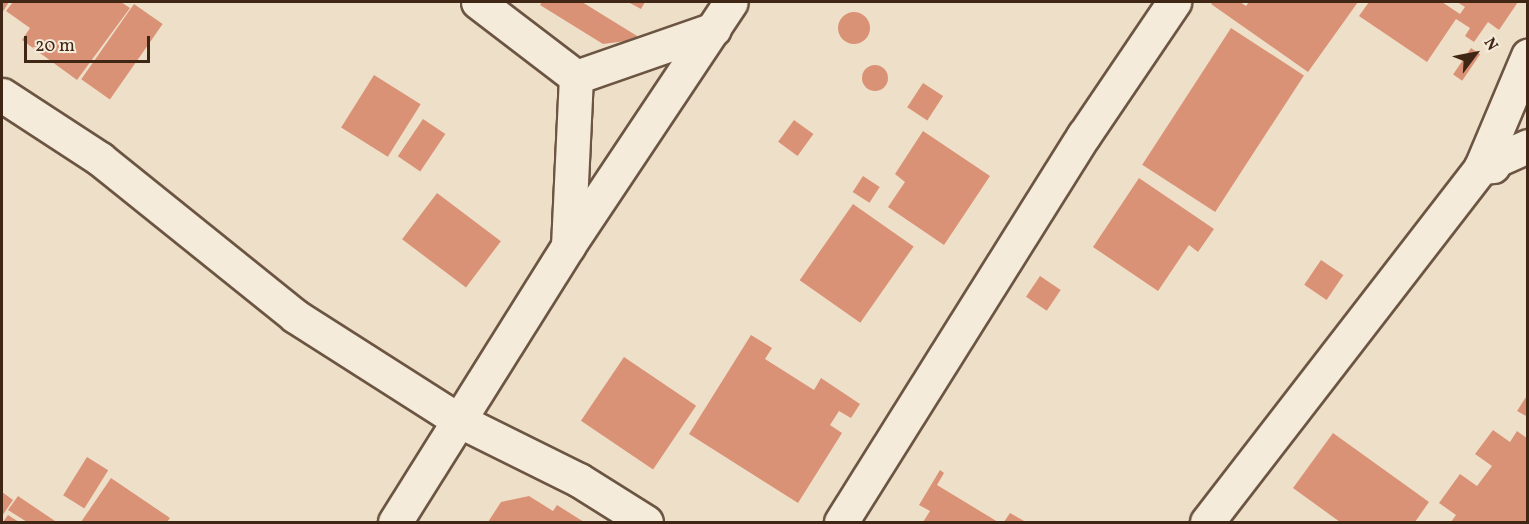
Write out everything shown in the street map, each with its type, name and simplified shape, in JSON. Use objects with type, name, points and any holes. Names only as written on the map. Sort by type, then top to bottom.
[{"type":"street","points":[[478,2],[576,77]]},
{"type":"street","points":[[395,522],[568,246],[731,2]]},
{"type":"street","points":[[841,522],[1084,135],[1174,2]]},
{"type":"street","points":[[576,77],[714,29]]},
{"type":"street","points":[[1207,522],[1481,167],[1527,56]]},
{"type":"street","points":[[568,246],[576,77]]},
{"type":"street","points":[[2,95],[100,159],[295,316],[458,420],[579,480],[646,522]]},
{"type":"street","points":[[1481,167],[1527,146]]},
{"type":"street","points":[[1481,167],[1527,163]]},
{"type":"building","points":[[2,2],[9,2],[2,13]]},
{"type":"building","points":[[13,2],[121,2],[130,8],[77,80],[22,40],[30,28],[6,11]]},
{"type":"building","points":[[542,2],[582,2],[642,39],[603,44],[540,5]]},
{"type":"building","points":[[628,2],[645,2],[641,9]]},
{"type":"building","points":[[1213,2],[1240,2],[1246,6],[1249,2],[1358,2],[1308,72],[1211,4]]},
{"type":"building","points":[[1369,2],[1442,2],[1460,14],[1465,7],[1457,2],[1518,2],[1499,30],[1488,22],[1474,42],[1465,36],[1470,28],[1456,19],[1427,62],[1359,16]]},
{"type":"building","points":[[134,4],[163,24],[110,99],[81,79]]},
{"type":"building","points":[[854,12],[866,16],[870,28],[866,40],[854,44],[842,40],[838,28],[842,16]]},
{"type":"building","points":[[1231,28],[1304,75],[1215,212],[1142,165]]},
{"type":"building","points":[[1471,48],[1480,54],[1462,81],[1453,75]]},
{"type":"building","points":[[875,65],[884,69],[888,78],[884,87],[875,91],[866,87],[862,78],[866,69]]},
{"type":"building","points":[[374,75],[421,104],[388,157],[341,128]]},
{"type":"building","points":[[923,83],[943,96],[927,120],[907,107]]},
{"type":"building","points":[[423,119],[445,134],[420,171],[398,156]]},
{"type":"building","points":[[794,120],[813,134],[798,156],[778,142]]},
{"type":"building","points":[[923,131],[990,176],[944,245],[888,207],[905,182],[895,174]]},
{"type":"building","points":[[863,176],[880,187],[869,203],[853,192]]},
{"type":"building","points":[[1139,178],[1214,229],[1198,252],[1189,245],[1158,291],[1093,247]]},
{"type":"building","points":[[437,193],[501,241],[466,287],[402,239]]},
{"type":"building","points":[[853,204],[914,246],[860,323],[800,280]]},
{"type":"building","points":[[1321,260],[1343,275],[1327,300],[1304,285]]},
{"type":"building","points":[[1040,276],[1061,290],[1047,311],[1026,297]]},
{"type":"building","points":[[751,335],[772,348],[765,359],[814,390],[821,378],[860,404],[851,418],[839,411],[830,425],[842,433],[798,503],[689,434]]},
{"type":"building","points":[[624,357],[696,406],[653,469],[581,421]]},
{"type":"building","points":[[1528,394],[1528,417],[1517,411]]},
{"type":"building","points":[[1493,430],[1510,442],[1517,431],[1528,439],[1528,522],[1451,522],[1456,515],[1439,503],[1460,474],[1477,486],[1492,466],[1475,454]]},
{"type":"building","points":[[1333,433],[1429,502],[1415,522],[1340,522],[1293,488]]},
{"type":"building","points":[[87,457],[108,470],[84,508],[63,495]]},
{"type":"building","points":[[940,470],[944,473],[937,485],[998,522],[923,522],[930,511],[919,505]]},
{"type":"building","points":[[111,478],[170,518],[167,522],[81,522]]},
{"type":"building","points":[[2,492],[13,500],[2,516]]},
{"type":"building","points":[[18,496],[55,521],[27,522],[8,510]]},
{"type":"building","points":[[529,496],[553,511],[557,505],[584,522],[488,522],[501,502]]},
{"type":"building","points":[[1010,513],[1026,522],[1004,522]]},
{"type":"building","points":[[8,515],[19,522],[3,522]]}]
